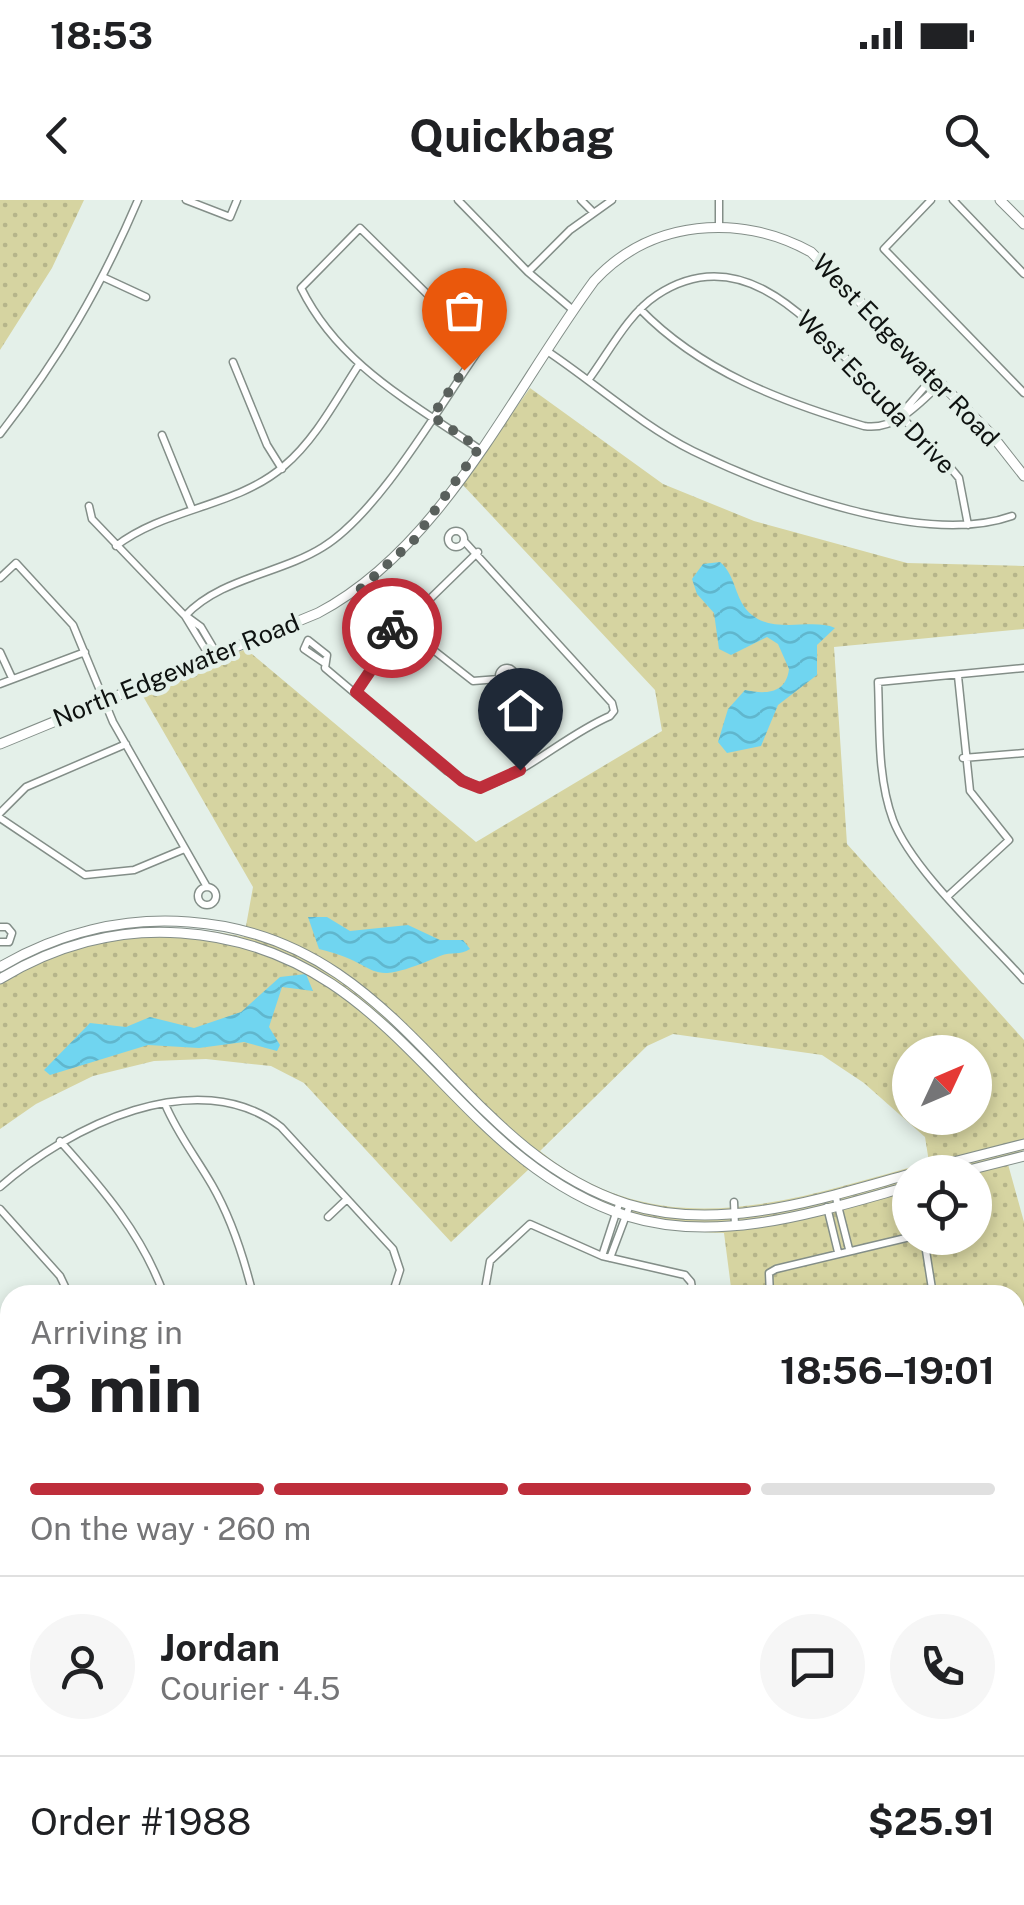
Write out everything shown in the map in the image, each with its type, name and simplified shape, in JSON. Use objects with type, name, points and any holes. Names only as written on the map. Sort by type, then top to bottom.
[{"type":"street","points":[[0,434],[70,341],[105,278],[138,200]]},
{"type":"street","points":[[186,200],[230,217],[237,200]]},
{"type":"street","points":[[458,200],[528,272],[573,310]]},
{"type":"street","points":[[581,200],[593,212]]},
{"type":"street","points":[[528,272],[593,212],[612,200]]},
{"type":"street","points":[[719,200],[720,226]]},
{"type":"street","points":[[931,200],[884,248],[1024,393]]},
{"type":"street","points":[[953,200],[1024,274]]},
{"type":"street","points":[[1000,200],[1024,224]]},
{"type":"street","name":"North Edgewater Road","points":[[0,744],[318,613],[363,588],[414,540],[604,270],[630,250],[670,234],[720,226]]},
{"type":"street","name":"West Edgewater Road","points":[[720,226],[771,234],[811,252],[938,379],[1024,476]]},
{"type":"street","points":[[185,616],[207,598],[324,546],[369,505],[432,416],[481,346],[360,228],[300,288],[329,336],[358,366],[432,416],[479,448]]},
{"type":"street","name":"West Escuda Drive","points":[[640,309],[656,296],[692,280],[724,276],[778,294],[959,478],[968,525]]},
{"type":"street","points":[[105,278],[146,296]]},
{"type":"street","points":[[589,379],[640,309],[702,360],[782,399],[879,428],[901,415],[938,379]]},
{"type":"street","points":[[547,351],[692,450],[782,487],[897,520],[968,525],[1012,516]]},
{"type":"street","points":[[233,362],[267,445],[282,468]]},
{"type":"street","points":[[116,546],[139,528],[282,468],[302,448],[358,366]]},
{"type":"street","points":[[162,435],[192,509]]},
{"type":"street","points":[[89,506],[92,520],[185,616],[214,655]]},
{"type":"street","points":[[324,662],[325,668],[447,771],[480,788],[503,781],[568,736],[610,716],[614,711],[612,704],[464,541]]},
{"type":"street","points":[[356,692],[398,630],[478,552]]},
{"type":"street","points":[[0,578],[16,563],[73,625],[126,744],[168,815],[182,850],[196,864],[207,887]]},
{"type":"street","points":[[363,588],[382,620],[473,681],[500,679]]},
{"type":"street","points":[[0,652],[12,678]]},
{"type":"street","points":[[0,684],[84,652]]},
{"type":"street","points":[[1024,668],[878,682],[882,759],[894,821],[912,854],[1024,980]]},
{"type":"street","points":[[949,895],[1009,840],[979,807],[964,758],[958,676]]},
{"type":"street","points":[[126,744],[26,787],[0,816],[85,875],[134,870],[182,850]]},
{"type":"street","points":[[964,758],[1024,753]]},
{"type":"street","points":[[0,966],[67,936],[112,925],[173,921],[226,926],[290,946],[332,968],[371,996],[483,1122],[537,1171],[623,1208],[668,1225],[832,1207],[892,1191]]},
{"type":"street","points":[[0,927],[9,928],[12,936],[0,942]]},
{"type":"street","points":[[0,980],[58,951],[98,939],[158,932],[223,938],[285,957],[364,1004],[544,1162],[623,1208]]},
{"type":"street","points":[[0,1187],[60,1141],[106,1120],[165,1104],[236,1103],[260,1111],[281,1127],[393,1249],[400,1270],[396,1285]]},
{"type":"street","points":[[165,1104],[180,1140],[212,1186],[236,1238],[250,1285]]},
{"type":"street","points":[[483,1122],[492,1114]]},
{"type":"street","points":[[60,1141],[131,1225],[152,1260],[161,1285]]},
{"type":"street","points":[[982,1155],[1024,1144]]},
{"type":"street","points":[[992,1164],[1024,1156]]},
{"type":"street","points":[[537,1171],[544,1162]]},
{"type":"street","points":[[735,1220],[892,1178]]},
{"type":"street","points":[[830,1195],[838,1252]]},
{"type":"street","points":[[328,1217],[347,1199]]},
{"type":"street","points":[[734,1202],[735,1220]]},
{"type":"street","points":[[832,1207],[849,1249]]},
{"type":"street","points":[[606,1257],[623,1208]]},
{"type":"street","points":[[0,1209],[64,1285]]},
{"type":"street","points":[[486,1285],[490,1261],[530,1224],[606,1257],[685,1275],[692,1285]]},
{"type":"street","points":[[770,1285],[770,1273],[892,1241]]},
{"type":"street","points":[[926,1255],[931,1285]]},
{"type":"shaded area","points":[[0,200],[84,200],[52,268],[0,350]]},
{"type":"shaded area","points":[[530,388],[663,484],[754,521],[907,563],[1024,566],[1024,629],[834,647],[847,844],[1024,1040],[1024,1150],[1006,1157],[1024,1222],[1024,1285],[731,1285],[724,1233],[671,1228],[621,1216],[574,1196],[529,1169],[451,1242],[304,1083],[271,1066],[206,1059],[154,1061],[93,1076],[36,1104],[0,1129],[0,975],[90,940],[119,934],[178,929],[244,937],[253,887],[140,691],[246,649],[476,842],[662,731],[655,690],[462,484]],"holes":[[[673,1034],[822,1055],[892,1108],[892,1035],[992,1035],[992,1135],[923,1135],[928,1155],[992,1155],[992,1255],[892,1255],[892,1172],[779,1201],[730,1208],[682,1208],[634,1200],[587,1181],[540,1151],[647,1046]]]},
{"type":"water","points":[[720,562],[746,609],[761,621],[835,628],[817,645],[817,675],[778,705],[761,746],[727,753],[718,742],[728,709],[745,690],[766,692],[779,688],[789,669],[778,644],[767,637],[731,655],[719,649],[714,613],[697,594],[692,579],[703,564]]},
{"type":"water","points":[[308,917],[327,917],[350,931],[408,925],[440,940],[463,940],[470,949],[384,973],[319,949]]},
{"type":"water","points":[[306,974],[313,991],[282,987],[269,1027],[280,1045],[277,1051],[244,1042],[199,1048],[148,1045],[50,1075],[44,1070],[90,1023],[126,1027],[150,1017],[194,1028],[241,1012],[280,977]]},
{"type":"way so far","points":[[392,628],[358,591],[388,568],[414,540],[479,448],[432,416],[464,370]]},
{"type":"route","points":[[392,628],[398,630],[356,692],[462,781],[480,788],[503,781],[520,770]]}]
